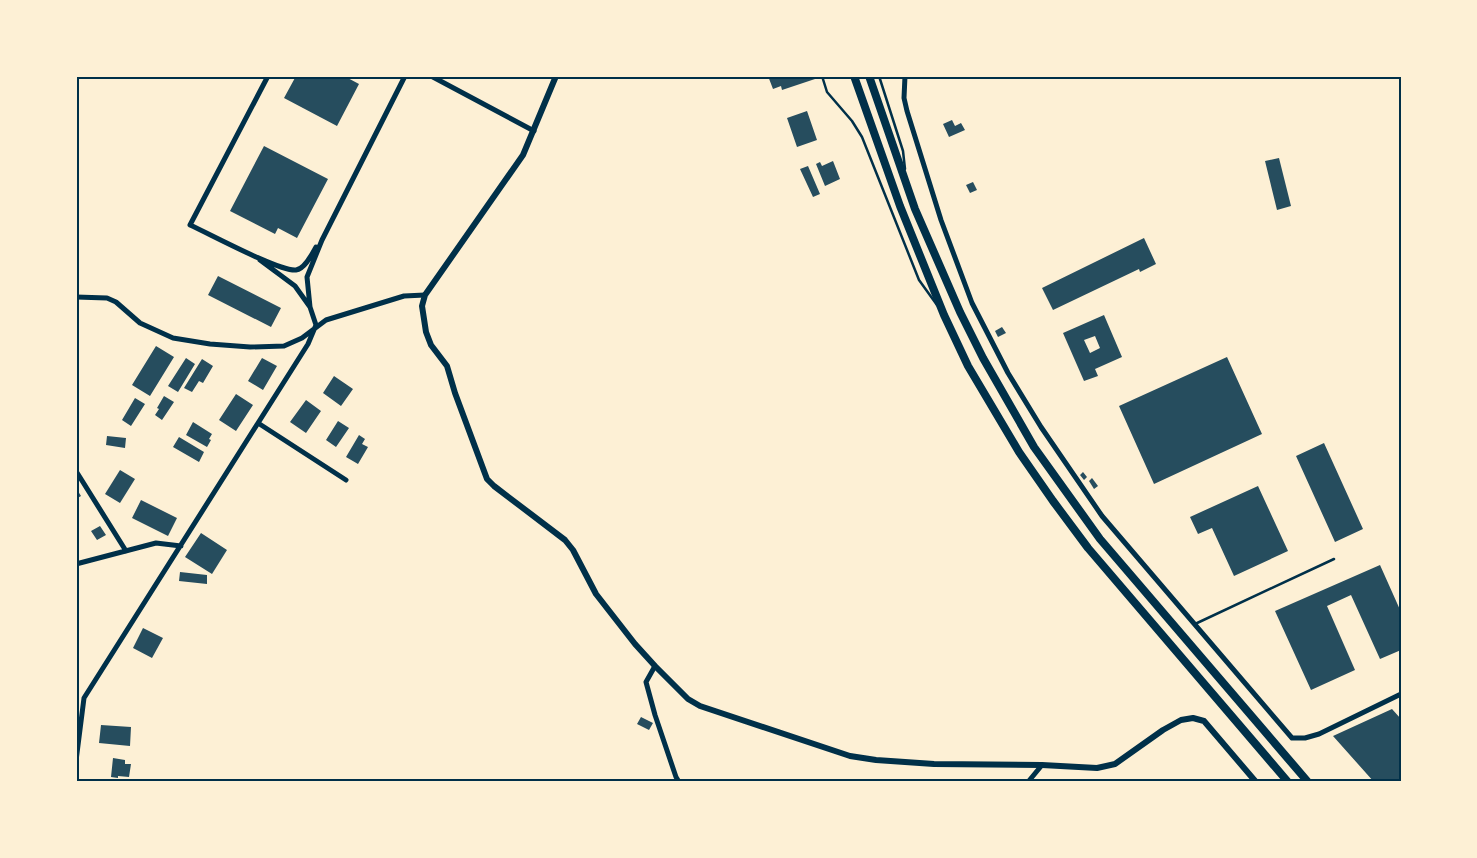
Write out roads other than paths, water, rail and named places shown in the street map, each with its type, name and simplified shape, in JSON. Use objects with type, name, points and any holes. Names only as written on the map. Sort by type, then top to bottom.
[{"type":"main road","points":[[854,76],[900,206],[944,315],[968,366],[1019,452],[1052,501],[1088,548],[1288,782]]},
{"type":"main road","points":[[869,76],[915,209],[964,320],[1009,405],[1034,447],[1100,539],[1308,782]]},
{"type":"street","points":[[268,76],[190,224],[256,257],[288,269],[296,270],[302,268],[323,237]]},
{"type":"street","points":[[76,761],[84,698],[308,344],[316,326],[310,307],[307,277],[323,237],[405,76]]},
{"type":"street","points":[[431,76],[534,131]]},
{"type":"street","points":[[556,76],[523,155],[425,296],[422,306],[426,332],[431,346],[447,366],[455,394],[487,479],[565,540],[573,550],[596,594],[655,666],[688,699],[700,706],[850,756],[876,760],[934,764],[1042,765],[1097,768],[1116,764],[1163,730],[1181,720],[1192,718],[1204,720],[1256,782]]},
{"type":"street","points":[[905,76],[904,98],[907,111],[941,220],[972,303],[1004,364],[1041,427],[1102,516],[1292,738],[1305,738],[1319,734],[1401,694]]},
{"type":"street","points":[[256,257],[295,286],[310,307]]},
{"type":"street","points":[[76,297],[107,298],[116,302],[140,323],[173,338],[210,344],[250,347],[284,346],[302,338],[326,320],[404,296],[425,296]]},
{"type":"street","points":[[258,423],[346,480]]},
{"type":"street","points":[[76,471],[126,551]]},
{"type":"street","points":[[76,564],[156,543],[181,546]]},
{"type":"street","points":[[655,666],[646,682],[679,782]]},
{"type":"street","points":[[1028,782],[1042,765]]},
{"type":"lane","points":[[822,76],[828,92],[862,136],[919,280],[944,315]]},
{"type":"lane","points":[[879,76],[903,150],[906,183]]},
{"type":"lane","points":[[1194,624],[1334,559]]}]
